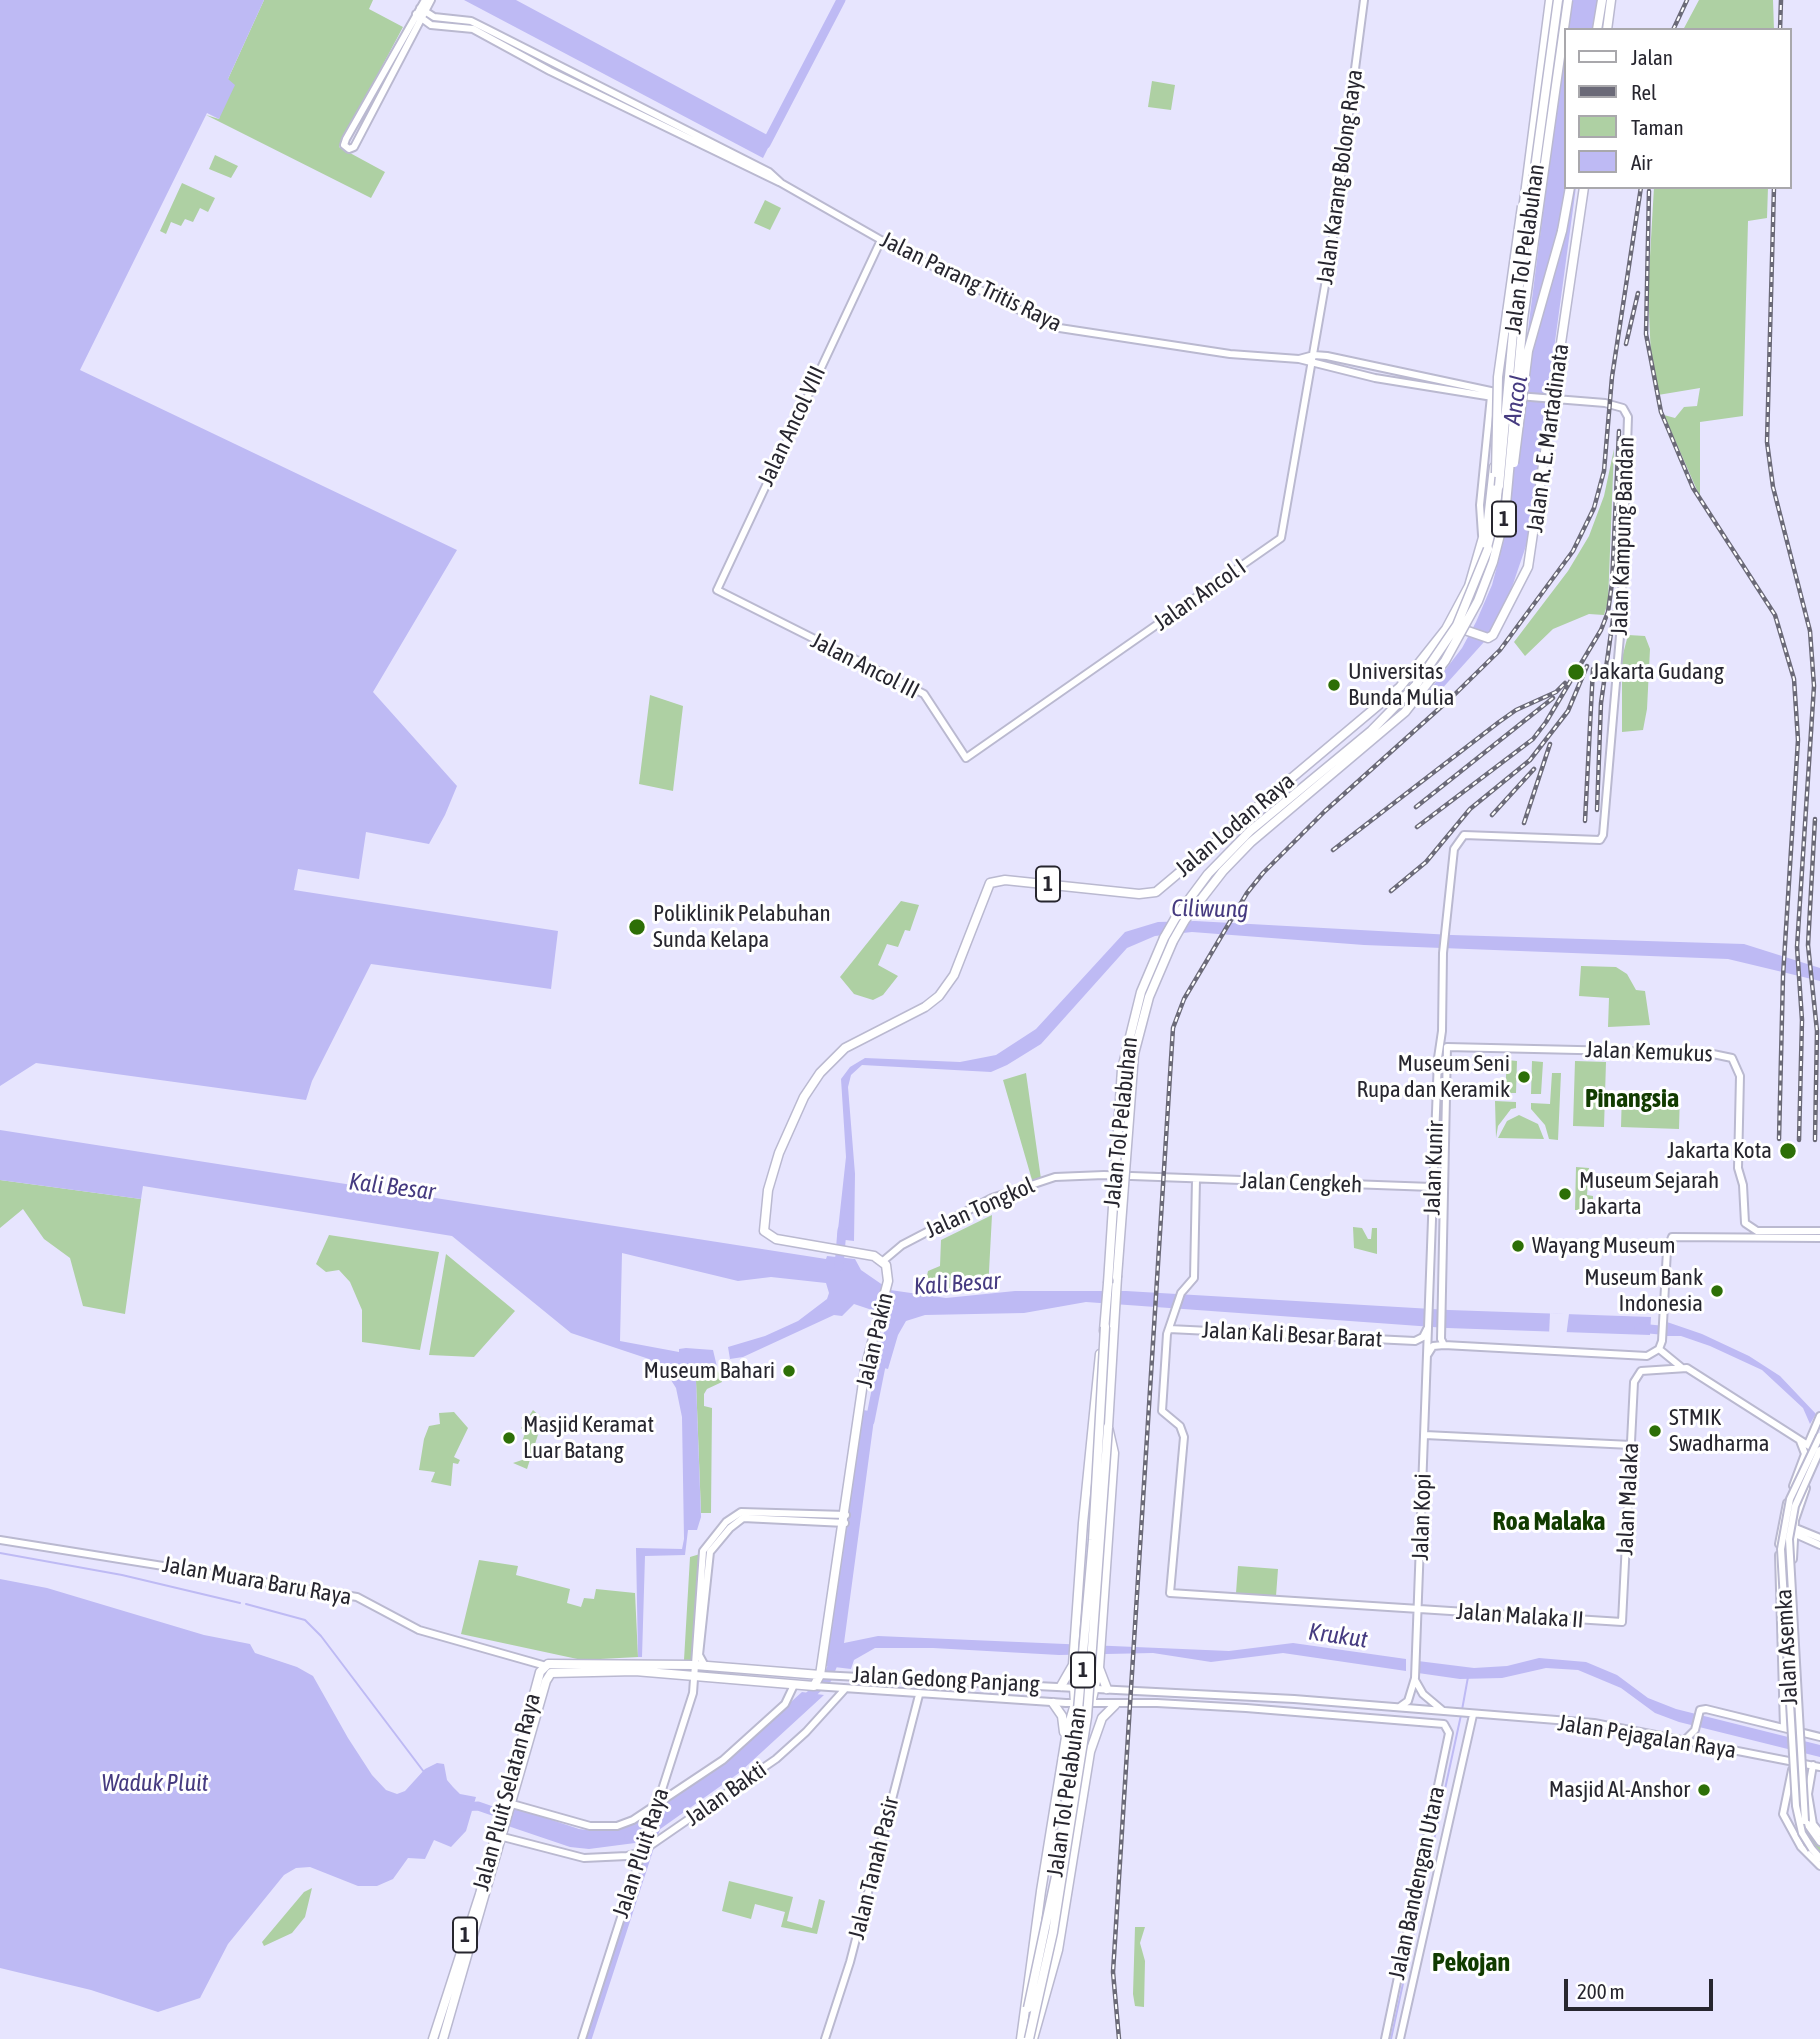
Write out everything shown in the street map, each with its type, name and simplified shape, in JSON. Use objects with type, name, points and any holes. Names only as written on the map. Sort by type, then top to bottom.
[{"type":"highway","name":"Jalan Lodan Raya","points":[[883,1261],[853,1252],[771,1237],[763,1227],[768,1190],[785,1136],[804,1097],[820,1073],[845,1048],[925,1007],[939,996],[954,975],[990,883],[1005,880],[1145,894],[1156,892],[1400,687],[1452,625],[1469,586],[1490,509],[1498,395],[1550,0]]},
{"type":"highway","name":"Jalan Tol Pelabuhan","points":[[1021,2039],[1052,1899],[1076,1731],[1093,1540],[1122,1069],[1138,1001],[1158,950],[1192,893],[1236,845],[1371,731],[1427,672],[1457,625],[1478,580],[1492,534],[1499,486],[1512,333],[1559,0]]},
{"type":"highway","name":"Jalan Tol Pelabuhan","points":[[1564,28],[1568,0]]},
{"type":"highway","points":[[1601,28],[1603,0]]},
{"type":"highway","points":[[1601,28],[1611,0]]},
{"type":"highway","name":"Jalan Tol Pelabuhan","points":[[1031,2039],[1053,1932],[1085,1729],[1129,1095],[1139,1034],[1159,969],[1193,908],[1229,864],[1263,831],[1396,722],[1437,673],[1457,643],[1482,593],[1496,550],[1508,494],[1523,319],[1564,28]]},
{"type":"highway","points":[[1499,486],[1495,441],[1497,377],[1525,189]]},
{"type":"highway","points":[[1508,494],[1528,351],[1559,246],[1570,189]]},
{"type":"highway","name":"Jalan R. E. Martadinata","points":[[1452,625],[1488,638],[1497,631],[1533,549],[1551,398],[1584,189]]},
{"type":"highway","name":"Jalan Pakin","points":[[815,1686],[824,1674],[851,1455],[865,1369],[887,1281],[887,1270],[883,1261]]},
{"type":"highway","points":[[1028,2008],[1034,1942],[1065,1745],[1075,1704],[1073,1664],[1094,1398],[1105,1327]]},
{"type":"highway","points":[[1031,2039],[1058,1950],[1090,1752],[1091,1704],[1099,1666],[1114,1452],[1108,1427]]},
{"type":"highway","name":"Jalan Gedong Panjang","points":[[815,1686],[631,1671],[548,1669],[551,1662],[695,1665],[824,1674]]},
{"type":"highway","points":[[1061,1686],[1073,1664]]},
{"type":"highway","points":[[1099,1666],[1107,1689]]},
{"type":"highway","name":"Jalan Pluit Selatan Raya","points":[[433,2039],[442,2032],[548,1669]]},
{"type":"highway","points":[[1053,1703],[1062,1716],[1065,1745]]},
{"type":"highway","points":[[1090,1752],[1102,1718],[1115,1705]]},
{"type":"street","points":[[425,0],[421,14],[354,147],[349,149],[344,145],[346,139],[421,14],[431,0]]},
{"type":"street","name":"Jalan Karang Bolong Raya","points":[[1314,355],[1332,245],[1364,0]]},
{"type":"street","name":"Jalan Parang Tritis Raya","points":[[421,14],[471,22],[491,35],[769,172],[781,183],[881,240],[1053,327],[1230,354],[1299,359],[1375,378],[1498,395]]},
{"type":"street","name":"Jalan Ancol VIII","points":[[738,603],[718,593],[717,586],[881,240]]},
{"type":"street","name":"Jalan Parang Tritis Raya","points":[[1299,359],[1314,355],[1327,356],[1498,395]]},
{"type":"street","name":"Jalan Ancol I","points":[[966,758],[1278,542],[1283,534],[1314,355]]},
{"type":"street","points":[[1325,366],[1327,356]]},
{"type":"street","name":"Jalan Kampung Bandan","points":[[1445,930],[1454,849],[1460,837],[1600,840],[1603,835],[1620,624],[1628,417],[1623,408],[1614,405],[1498,395]]},
{"type":"street","name":"Jalan Ancol III","points":[[738,603],[923,694],[966,758]]},
{"type":"street","name":"Jalan Kunir","points":[[1429,1306],[1445,930]]},
{"type":"street","name":"Jalan Kunir","points":[[1429,1306],[1435,1055],[1442,981]]},
{"type":"street","name":"Jalan Kunir","points":[[1444,1345],[1441,1330],[1446,1049]]},
{"type":"street","name":"Jalan Kemukus","points":[[1446,1049],[1708,1053],[1732,1058],[1740,1076],[1738,1168],[1743,1185],[1744,1219],[1750,1229]]},
{"type":"street","name":"Jalan Tongkol","points":[[883,1261],[902,1245],[983,1202],[1042,1180],[1104,1175],[1170,1178]]},
{"type":"street","name":"Jalan Cengkeh","points":[[1170,1178],[1432,1187]]},
{"type":"street","points":[[1169,1329],[1181,1293],[1194,1278],[1196,1179]]},
{"type":"street","points":[[1750,1237],[1750,1229],[1820,1231]]},
{"type":"street","points":[[1427,1356],[1433,1346],[1444,1345],[1647,1356],[1659,1349],[1662,1340],[1668,1245],[1676,1236],[1820,1238]]},
{"type":"street","points":[[1427,1356],[1429,1306]]},
{"type":"street","name":"Jalan Kali Besar Barat","points":[[1169,1329],[1415,1342],[1423,1347],[1427,1356]]},
{"type":"street","name":"Jalan Malaka II","points":[[1169,1329],[1163,1411],[1180,1426],[1184,1437],[1170,1593],[1622,1622]]},
{"type":"street","name":"Jalan Kali Besar Barat","points":[[1415,1342],[1428,1330]]},
{"type":"street","points":[[1659,1349],[1681,1367],[1794,1434],[1820,1454],[1802,1499],[1794,1531],[1793,1618],[1800,1732]]},
{"type":"street","name":"Jalan Kopi","points":[[1401,1706],[1408,1701],[1415,1676],[1427,1356]]},
{"type":"street","name":"Jalan Malaka","points":[[1622,1622],[1636,1376],[1641,1370],[1681,1367]]},
{"type":"street","name":"Jalan Asemka","points":[[1820,1416],[1817,1434],[1790,1499],[1781,1549],[1796,1812],[1802,1833],[1820,1858]]},
{"type":"street","points":[[1784,1728],[1779,1569],[1781,1526],[1805,1454],[1794,1434]]},
{"type":"street","name":"Jalan Asemka","points":[[1808,1444],[1817,1434]]},
{"type":"street","points":[[1424,1435],[1631,1445]]},
{"type":"street","name":"Jalan Asemka","points":[[1820,1454],[1795,1506],[1788,1563],[1802,1809],[1810,1832],[1820,1842]]},
{"type":"street","points":[[705,1666],[699,1658],[699,1632],[710,1552],[738,1520],[763,1514],[845,1519]]},
{"type":"street","points":[[1781,1526],[1820,1538]]},
{"type":"street","points":[[1794,1531],[1820,1545]]},
{"type":"street","name":"Jalan Muara Baru Raya","points":[[0,1539],[357,1597],[419,1630],[548,1669]]},
{"type":"street","name":"Jalan Pluit Raya","points":[[582,2039],[693,1693],[699,1632]]},
{"type":"street","name":"Jalan Gedong Panjang","points":[[824,1674],[1247,1696],[1401,1706],[1473,1715]]},
{"type":"street","name":"Jalan Bakti","points":[[501,1834],[584,1858],[627,1856],[658,1841],[776,1759],[807,1732],[844,1688],[851,1675]]},
{"type":"street","points":[[1415,1676],[1423,1694],[1445,1712]]},
{"type":"street","name":"Jalan Tanah Pasir","points":[[825,2039],[850,1962],[928,1679]]},
{"type":"street","name":"Jalan Bakti","points":[[510,1805],[578,1824],[603,1827],[633,1820],[658,1806],[723,1760],[784,1706],[794,1685]]},
{"type":"street","name":"Jalan Gedong Panjang","points":[[815,1686],[1053,1703],[1157,1703],[1246,1708],[1426,1721],[1447,1727]]},
{"type":"street","points":[[1246,1708],[1247,1696]]},
{"type":"street","points":[[1686,1739],[1695,1730],[1700,1712],[1820,1737]]},
{"type":"street","points":[[1400,2039],[1473,1715]]},
{"type":"street","name":"Jalan Pejagalan Raya","points":[[1473,1715],[1594,1723],[1816,1766]]},
{"type":"street","name":"Jalan Bandengan Utara","points":[[1385,2039],[1449,1733],[1447,1727]]},
{"type":"street","points":[[1794,1762],[1783,1814],[1801,1847],[1820,1866]]},
{"type":"street","points":[[1816,1766],[1808,1790],[1813,1824],[1820,1833]]},
{"type":"street","points":[[1788,1788],[1798,1783],[1808,1790]]},
{"type":"green space","points":[[264,0],[373,0],[369,9],[403,27],[339,147],[385,172],[371,198],[206,115],[219,119],[228,79]]},
{"type":"green space","points":[[1699,0],[1773,0],[1774,28],[1684,28]]},
{"type":"green space","points":[[1152,81],[1175,85],[1171,110],[1148,107]]},
{"type":"green space","points":[[215,155],[238,166],[231,178],[209,169]]},
{"type":"green space","points":[[182,183],[215,198],[208,212],[200,208],[193,222],[185,219],[181,226],[171,222],[166,234],[160,231]]},
{"type":"green space","points":[[1654,189],[1768,189],[1767,218],[1748,221],[1743,416],[1700,422],[1700,497],[1664,415],[1675,418],[1684,407],[1697,406],[1700,388],[1658,395],[1651,357],[1648,291]]},
{"type":"green space","points":[[765,200],[781,208],[770,230],[754,223]]},
{"type":"green space","points":[[1614,449],[1608,602],[1604,615],[1589,614],[1553,629],[1525,656],[1514,642],[1568,571],[1589,536],[1604,496]]},
{"type":"green space","points":[[1628,635],[1645,636],[1650,649],[1647,709],[1643,730],[1622,732],[1622,658]]},
{"type":"green space","points":[[650,695],[683,706],[673,791],[639,784]]},
{"type":"green space","points":[[901,901],[919,905],[910,931],[905,930],[898,947],[887,944],[878,965],[898,976],[883,995],[873,1000],[854,994],[840,977]]},
{"type":"green space","points":[[1581,966],[1616,967],[1627,974],[1636,990],[1645,991],[1650,1025],[1608,1027],[1609,998],[1579,996]]},
{"type":"green space","points":[[1507,1060],[1517,1061],[1516,1093],[1505,1093]]},
{"type":"green space","points":[[1532,1061],[1543,1062],[1541,1094],[1531,1094]]},
{"type":"green space","points":[[1575,1061],[1606,1062],[1604,1127],[1573,1126]]},
{"type":"green space","points":[[1026,1073],[1041,1179],[1032,1180],[1003,1080]]},
{"type":"green space","points":[[1552,1073],[1561,1073],[1558,1140],[1549,1139],[1545,1125],[1531,1109],[1531,1103],[1550,1104]]},
{"type":"green space","points":[[1622,1091],[1680,1093],[1679,1129],[1621,1127]]},
{"type":"green space","points":[[1495,1101],[1516,1102],[1516,1108],[1511,1109],[1498,1126],[1496,1138]]},
{"type":"green space","points":[[1519,1115],[1538,1124],[1544,1139],[1498,1138],[1507,1121]]},
{"type":"green space","points":[[1576,1167],[1589,1168],[1587,1195],[1593,1196],[1593,1210],[1575,1210]]},
{"type":"green space","points":[[0,1180],[141,1199],[125,1314],[83,1306],[70,1258],[44,1239],[23,1209],[0,1228]]},
{"type":"green space","points":[[992,1215],[988,1290],[926,1295],[923,1293],[928,1271],[940,1266],[941,1240]]},
{"type":"green space","points":[[1353,1227],[1362,1228],[1368,1239],[1371,1239],[1372,1228],[1377,1228],[1377,1254],[1354,1248]]},
{"type":"green space","points":[[329,1235],[439,1252],[420,1350],[362,1342],[362,1310],[350,1282],[339,1270],[326,1272],[316,1264]]},
{"type":"green space","points":[[446,1254],[515,1311],[474,1357],[429,1355]]},
{"type":"green space","points":[[718,1371],[722,1382],[707,1389],[704,1394],[704,1406],[712,1408],[711,1513],[701,1513],[696,1381]]},
{"type":"green space","points":[[533,1410],[543,1419],[527,1469],[513,1463],[525,1459],[529,1450],[522,1442],[525,1433],[521,1428]]},
{"type":"green space","points":[[454,1412],[468,1428],[454,1457],[460,1460],[458,1464],[453,1463],[451,1486],[431,1482],[435,1472],[419,1470],[429,1426],[440,1424],[439,1413]]},
{"type":"green space","points":[[1814,1449],[1819,1452],[1791,1521],[1805,1821],[1820,1842],[1820,1858],[1798,1820],[1781,1534],[1785,1513]]},
{"type":"green space","points":[[700,1554],[697,1660],[684,1660],[690,1557]]},
{"type":"green space","points":[[479,1560],[518,1566],[516,1575],[570,1589],[567,1603],[581,1607],[584,1598],[594,1599],[596,1589],[635,1593],[638,1657],[582,1660],[461,1634]]},
{"type":"green space","points":[[1238,1566],[1278,1569],[1276,1596],[1236,1593]]},
{"type":"green space","points":[[729,1881],[793,1897],[787,1921],[812,1928],[819,1899],[825,1901],[817,1934],[781,1927],[785,1912],[755,1904],[751,1919],[722,1911]]},
{"type":"green space","points":[[312,1888],[305,1917],[292,1933],[264,1946],[262,1942],[304,1892]]},
{"type":"green space","points":[[1135,1927],[1145,1927],[1140,1943],[1145,1961],[1144,2007],[1135,2006],[1133,1994]]},
{"type":"water","points":[[0,0],[264,0],[228,79],[235,85],[219,119],[207,113],[80,370],[457,550],[373,692],[457,786],[445,815],[429,844],[366,832],[359,879],[298,869],[294,890],[558,931],[551,989],[371,964],[312,1081],[306,1100],[36,1063],[0,1086]]},
{"type":"water","points":[[464,0],[516,0],[773,138],[763,158]]},
{"type":"water","points":[[1571,0],[1598,0],[1595,28],[1567,28]]},
{"type":"water","points":[[1564,50],[1564,189],[1576,189],[1528,540],[1510,593],[1484,642],[1430,702],[1426,695],[1462,648],[1492,585],[1507,528],[1520,392]]},
{"type":"water","points":[[1195,921],[1452,935],[1744,944],[1820,968],[1820,981],[1728,959],[1364,945],[1192,932],[1155,936],[1127,948],[1041,1044],[1007,1065],[991,1072],[862,1065],[851,1075],[848,1087],[855,1174],[854,1241],[837,1239],[846,1157],[841,1079],[850,1067],[865,1058],[960,1062],[996,1055],[1036,1029],[1125,932],[1158,922]]},
{"type":"water","points":[[0,1130],[826,1259],[827,1256],[855,1259],[861,1270],[890,1290],[946,1298],[1015,1291],[1126,1291],[1449,1310],[1651,1317],[1650,1335],[1447,1328],[1086,1302],[1024,1313],[925,1315],[906,1321],[898,1335],[888,1369],[872,1365],[890,1316],[854,1304],[842,1316],[834,1315],[743,1357],[730,1359],[728,1347],[765,1336],[798,1321],[827,1299],[829,1293],[826,1283],[771,1277],[738,1281],[622,1253],[620,1341],[679,1352],[679,1349],[686,1348],[713,1350],[718,1371],[696,1381],[701,1517],[697,1530],[688,1530],[685,1555],[645,1556],[642,1657],[638,1657],[636,1548],[682,1549],[684,1539],[682,1417],[676,1388],[664,1369],[649,1359],[571,1333],[452,1236],[143,1186],[141,1199],[0,1180]]},
{"type":"water","points":[[1667,1322],[1702,1334],[1749,1356],[1780,1376],[1816,1414],[1810,1424],[1803,1408],[1762,1370],[1710,1346],[1681,1336],[1666,1336]]},
{"type":"water","points":[[863,1410],[875,1412],[844,1643],[878,1636],[1229,1651],[1293,1643],[1406,1659],[1406,1671],[1283,1653],[1211,1662],[1153,1653],[1059,1655],[933,1648],[875,1648],[854,1660],[851,1669],[826,1666]]},
{"type":"water","name":"Waduk Pluit","points":[[0,1579],[47,1588],[204,1635],[250,1644],[255,1653],[297,1667],[313,1676],[348,1738],[372,1775],[386,1790],[397,1794],[405,1791],[425,1769],[437,1763],[444,1764],[447,1780],[453,1787],[460,1794],[476,1797],[466,1831],[451,1847],[434,1840],[425,1859],[408,1858],[393,1879],[377,1886],[358,1886],[310,1867],[296,1868],[284,1875],[228,1944],[200,1998],[158,2012],[91,1990],[0,1968]]},
{"type":"water","points":[[1539,1658],[1586,1662],[1617,1675],[1648,1698],[1676,1709],[1820,1745],[1820,1757],[1679,1722],[1655,1713],[1621,1688],[1578,1670],[1546,1668],[1502,1678],[1460,1679],[1418,1673],[1418,1661],[1474,1668],[1507,1666]]},
{"type":"water","points":[[802,1692],[824,1695],[739,1773],[649,1837],[658,1808],[725,1761]]},
{"type":"water","points":[[513,1807],[579,1829],[595,1831],[621,1826],[643,1817],[635,1843],[589,1849],[570,1847],[508,1826]]},
{"type":"pier","points":[[1550,1313],[1569,1314],[1566,1337],[1549,1336]]},
{"type":"waterway","points":[[766,144],[841,0]]},
{"type":"waterway","name":"Ciliwung","points":[[839,1266],[842,1230]]},
{"type":"waterway","name":"Kali Besar","points":[[1639,1328],[1670,1331]]},
{"type":"waterway","points":[[870,1421],[883,1356]]},
{"type":"waterway","points":[[0,1553],[122,1575],[240,1603]]},
{"type":"waterway","points":[[246,1604],[305,1620],[321,1636],[424,1772]]},
{"type":"waterway","points":[[804,1701],[827,1679],[836,1657]]},
{"type":"waterway","points":[[1462,1710],[1468,1677]]},
{"type":"waterway","points":[[1391,2039],[1461,1715]]},
{"type":"waterway","points":[[463,1807],[478,1806],[507,1816]]},
{"type":"waterway","points":[[629,1838],[656,1823]]},
{"type":"waterway","points":[[587,2039],[657,1824]]},
{"type":"railway","points":[[1674,28],[1687,0]]},
{"type":"railway","points":[[1780,28],[1781,0]]},
{"type":"railway","points":[[1119,2039],[1113,1972],[1173,1028],[1184,999],[1247,893],[1263,873],[1325,811],[1451,698],[1500,650],[1573,551],[1594,508],[1604,471],[1612,377],[1641,189]]},
{"type":"railway","points":[[1774,189],[1767,442],[1773,487],[1810,631],[1814,686],[1797,947],[1802,1020],[1799,1140]]},
{"type":"railway","points":[[1649,191],[1646,334],[1661,412],[1693,488],[1775,615],[1794,679],[1798,740],[1783,976],[1779,1139]]},
{"type":"railway","points":[[1626,344],[1638,293]]},
{"type":"railway","points":[[1417,827],[1533,739],[1601,630],[1608,612],[1612,583],[1619,431]]},
{"type":"railway","points":[[1597,810],[1601,703],[1614,612]]},
{"type":"railway","points":[[1391,891],[1426,862],[1470,809],[1530,760],[1568,711],[1587,666]]},
{"type":"railway","points":[[1585,821],[1593,669]]},
{"type":"railway","points":[[1333,850],[1499,722],[1516,710],[1556,692],[1565,683]]},
{"type":"railway","points":[[1416,807],[1553,698]]},
{"type":"railway","points":[[1524,823],[1550,744]]},
{"type":"railway","points":[[1492,815],[1534,769]]},
{"type":"railway","points":[[1815,819],[1808,945],[1817,1031],[1815,1140]]},
{"type":"place","name":"Jakarta Gudang","points":[[1576,672]]},
{"type":"place","name":"Universitas Bunda Mulia","points":[[1334,685]]},
{"type":"place","name":"Poliklinik Pelabuhan Sunda Kelapa","points":[[637,927]]},
{"type":"place","name":"Museum Seni Rupa dan Keramik","points":[[1524,1077]]},
{"type":"place","name":"Jakarta Kota","points":[[1788,1151]]},
{"type":"place","name":"Museum Sejarah Jakarta","points":[[1565,1194]]},
{"type":"place","name":"Wayang Museum","points":[[1518,1246]]},
{"type":"place","name":"Museum Bank Indonesia","points":[[1717,1291]]},
{"type":"place","name":"Museum Bahari","points":[[789,1371]]},
{"type":"place","name":"STMIK Swadharma","points":[[1655,1431]]},
{"type":"place","name":"Masjid Keramat Luar Batang","points":[[509,1438]]},
{"type":"place","name":"Masjid Al-Anshor","points":[[1704,1790]]},
{"type":"district","name":"Pinangsia","points":[[1632,1099]]},
{"type":"district","name":"Roa Malaka","points":[[1549,1522]]},
{"type":"district","name":"Pekojan","points":[[1471,1963]]},
{"type":"water label","name":"Ancol","points":[[1516,400]]},
{"type":"water label","name":"Krukut","points":[[1338,1636]]}]
